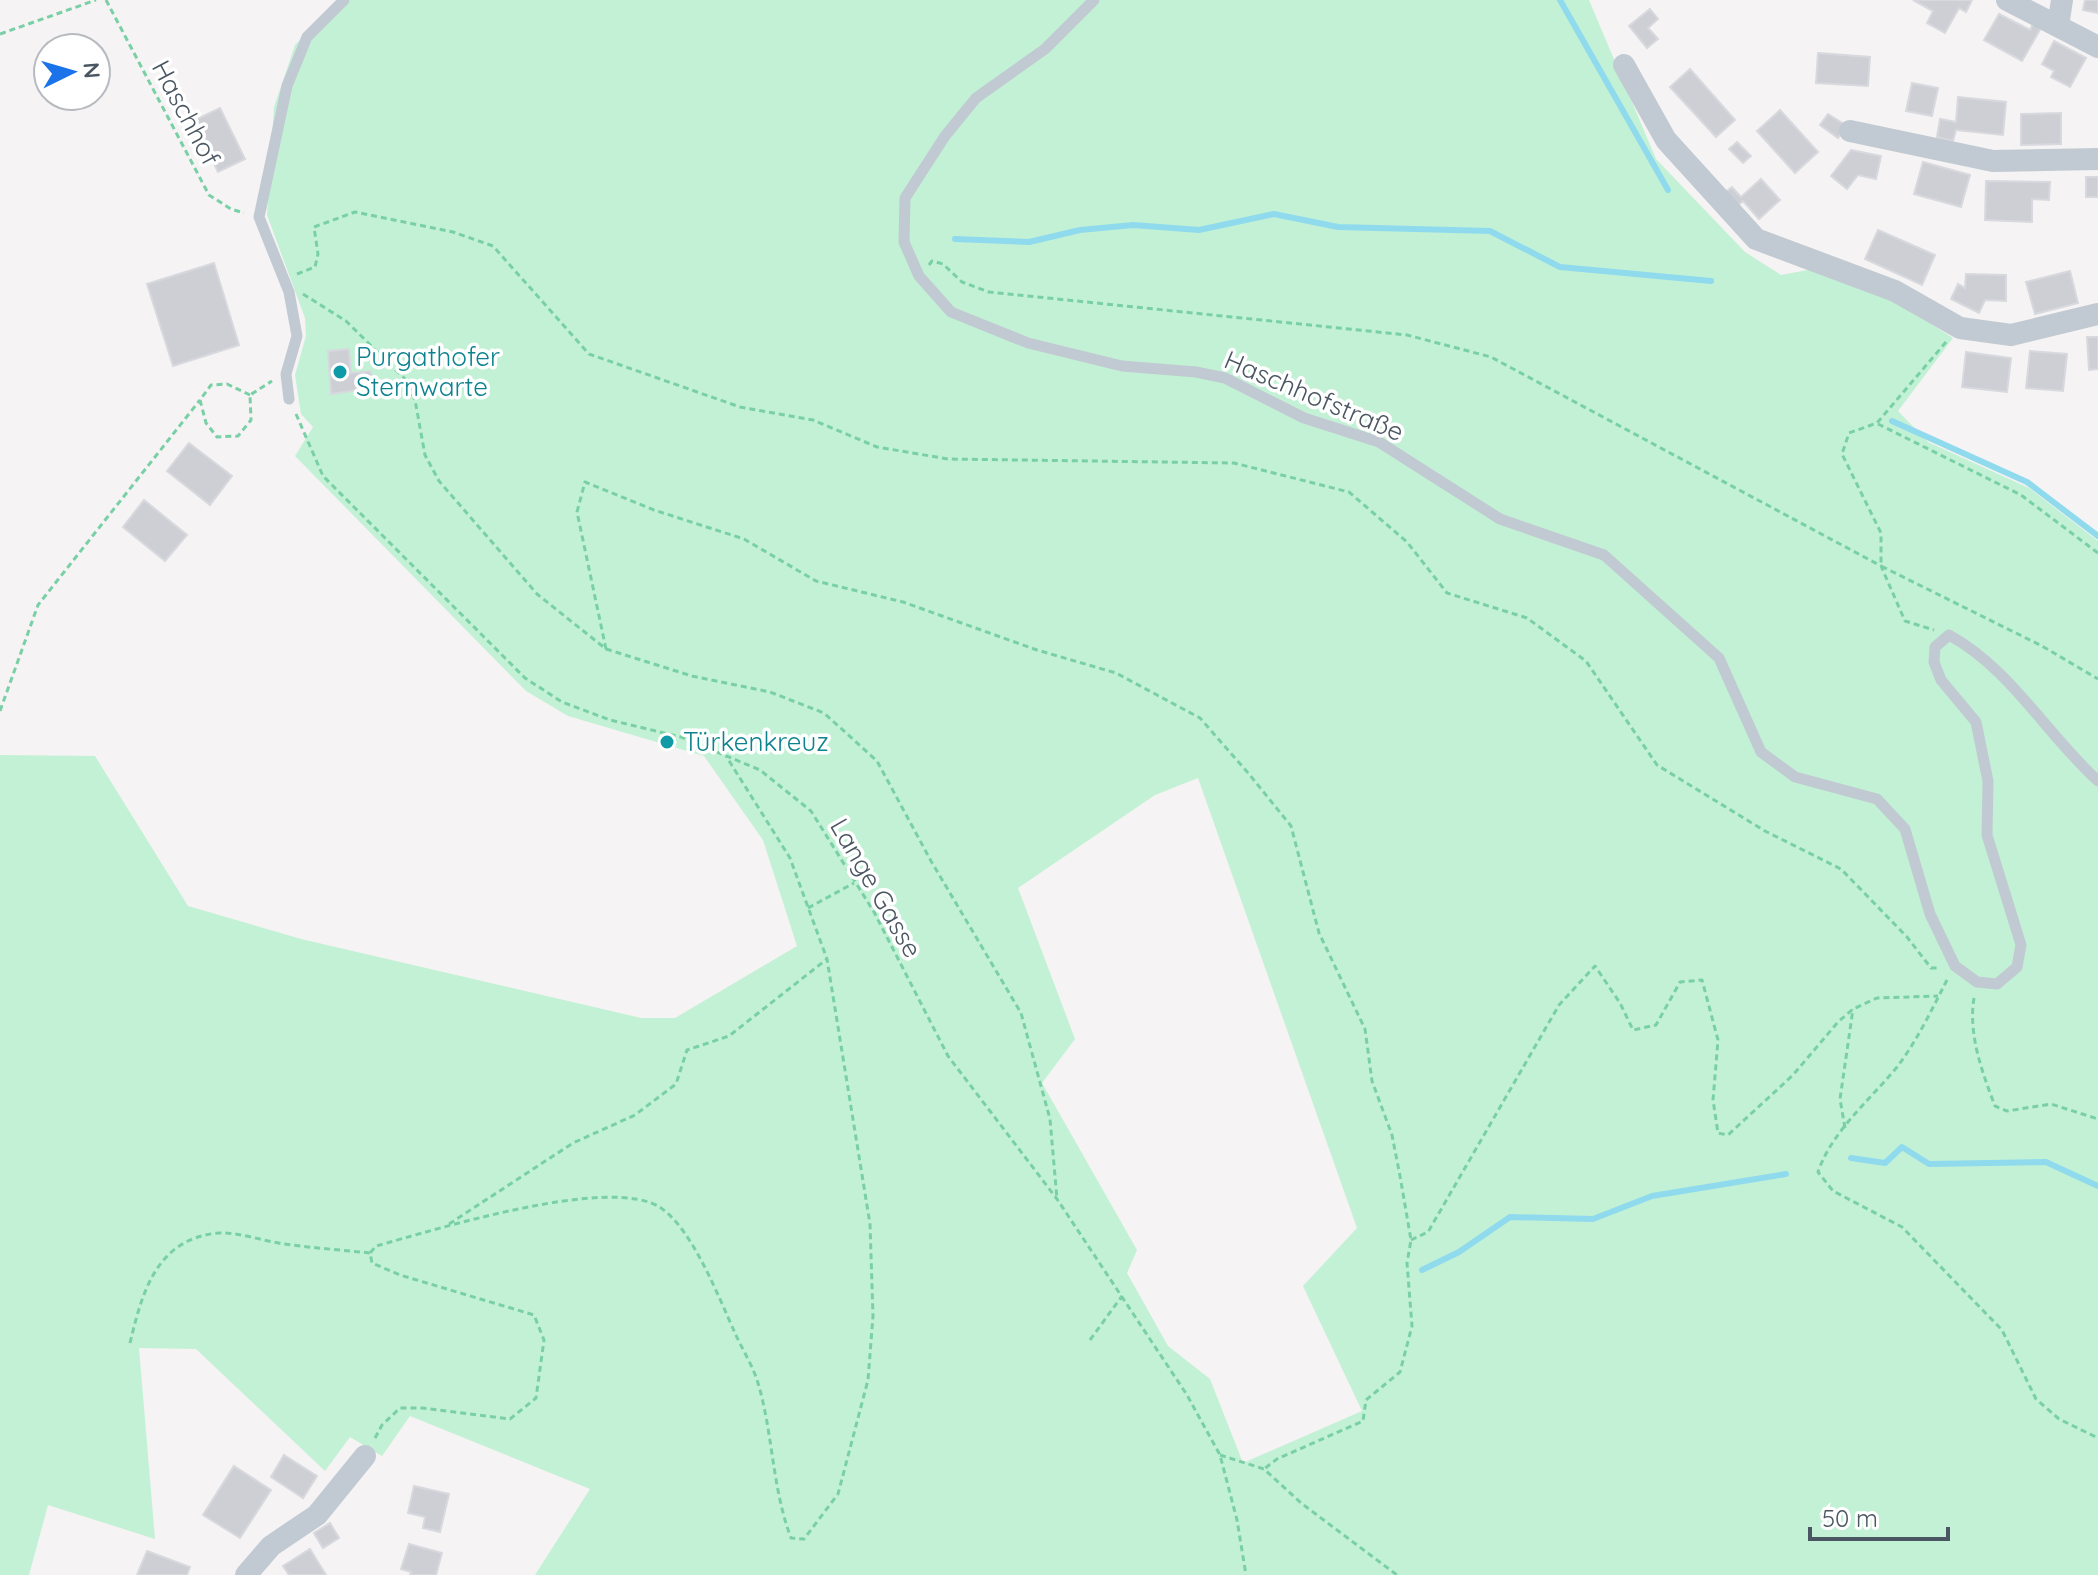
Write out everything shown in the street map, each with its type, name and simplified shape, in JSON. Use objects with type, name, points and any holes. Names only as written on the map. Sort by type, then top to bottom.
[{"type":"street","points":[[2007,0],[2098,47]]},
{"type":"street","points":[[2058,26],[2062,0]]},
{"type":"street","points":[[1624,65],[1666,140],[1756,239],[1895,291],[1960,328],[2011,335],[2098,314]]},
{"type":"street","points":[[1850,131],[1993,161],[2098,159]]},
{"type":"street","points":[[246,1575],[271,1546],[317,1515],[365,1456]]},
{"type":"lane","points":[[289,399],[286,374],[297,336],[289,292],[259,217],[287,86],[307,37],[344,0]]},
{"type":"lane","name":"Haschhofstraße","points":[[1094,0],[1045,49],[976,98],[945,136],[905,198],[904,242],[919,276],[951,312],[1028,343],[1109,363],[1225,378],[1304,418],[1379,442],[1500,519],[1604,555],[1719,658],[1761,752],[1795,777],[1877,799],[1905,829],[1930,914],[1955,966],[1977,982]]},
{"type":"lane","points":[[1977,982],[1997,984],[2017,967],[2021,945],[1987,835],[1988,781],[1976,722],[1941,680],[1934,662],[1935,647],[1949,635],[1970,646],[2098,781]]},
{"type":"path","points":[[0,34],[96,0]]},
{"type":"path","name":"Haschhof","points":[[106,0],[209,195],[231,209],[259,217]]},
{"type":"path","points":[[284,279],[315,267],[318,254],[314,227],[355,212],[415,223],[493,246],[589,354],[740,407],[813,420],[877,447],[948,459],[1234,463],[1349,492],[1407,542],[1447,593],[1527,618],[1586,661],[1657,765],[1765,831],[1841,869],[1907,937],[1931,968],[1955,966]]},
{"type":"path","points":[[919,276],[932,261],[943,264],[962,282],[989,292],[1407,335],[1491,357],[1881,566],[2042,646],[2098,679]]},
{"type":"path","points":[[289,292],[307,295],[346,321],[405,379],[415,400],[425,455],[439,481],[537,594],[606,649],[692,676],[770,692],[824,713],[877,761],[1021,1013],[1050,1119],[1057,1199]]},
{"type":"path","points":[[1949,635],[1905,621],[1881,566],[1881,533],[1842,454],[1849,433],[1877,423],[1960,328]]},
{"type":"path","points":[[250,395],[286,374]]},
{"type":"path","points":[[0,711],[38,605],[211,385],[227,384],[250,395]]},
{"type":"path","points":[[200,400],[206,423],[217,437],[238,436],[251,420],[250,395]]},
{"type":"path","name":"Lange Gasse","points":[[289,399],[323,476],[525,678],[562,702],[610,720],[681,737],[760,770],[811,811],[874,912],[948,1056],[1057,1199],[1187,1395],[1220,1455],[1237,1520],[1246,1575]]},
{"type":"path","points":[[1877,423],[2021,495],[2098,553]]},
{"type":"path","points":[[606,649],[577,512],[585,482],[654,510],[744,539],[816,581],[903,602],[1037,650],[1116,673],[1200,718],[1291,826],[1319,933],[1365,1029],[1372,1081],[1392,1135],[1411,1240],[1407,1263],[1412,1326],[1400,1372],[1366,1400],[1363,1421],[1277,1459],[1264,1469]]},
{"type":"path","points":[[370,1253],[376,1246],[445,1227],[572,1199],[640,1198],[661,1208],[678,1224],[704,1267],[758,1382],[786,1526],[791,1538],[804,1539],[838,1494],[868,1380],[873,1316],[870,1224],[827,959],[790,858],[726,756]]},
{"type":"path","points":[[808,908],[855,882]]},
{"type":"path","points":[[445,1227],[573,1143],[635,1115],[676,1084],[687,1050],[729,1036],[827,959]]},
{"type":"path","points":[[1411,1240],[1428,1232],[1559,1005],[1595,966],[1620,1003],[1633,1030],[1656,1025],[1680,982],[1702,980],[1718,1040],[1713,1100],[1718,1133],[1728,1135],[1793,1075],[1853,1009],[1877,998],[1938,996]]},
{"type":"path","points":[[1955,966],[1899,1065],[1824,1155],[1818,1172],[1833,1191],[1902,1227],[2002,1330],[2036,1399],[2059,1419],[2098,1438]]},
{"type":"path","points":[[1977,982],[1972,1010],[1979,1064],[1995,1106],[2007,1111],[2051,1104],[2098,1119]]},
{"type":"path","points":[[1845,1128],[1840,1099],[1853,1009]]},
{"type":"path","points":[[130,1343],[141,1297],[161,1260],[192,1238],[220,1233],[284,1244],[370,1253]]},
{"type":"path","points":[[365,1456],[382,1425],[400,1408],[510,1419],[536,1398],[544,1340],[534,1315],[400,1275],[372,1263],[370,1253]]},
{"type":"path","points":[[1090,1340],[1122,1296]]},
{"type":"path","points":[[1220,1455],[1264,1469],[1301,1503],[1397,1575]]},
{"type":"green space","points":[[338,0],[1589,0],[1656,159],[1745,252],[1781,275],[1818,268],[1887,296],[1953,338],[1898,411],[1928,442],[2029,488],[2098,541],[2098,1575],[535,1575],[590,1489],[410,1416],[382,1456],[350,1437],[325,1471],[196,1349],[139,1348],[155,1539],[48,1505],[29,1575],[0,1575],[0,755],[95,756],[188,906],[301,939],[641,1018],[675,1018],[797,946],[763,840],[704,756],[568,716],[526,691],[295,456],[313,427],[301,414],[295,375],[306,336],[305,318],[267,215],[274,107],[295,45]],"holes":[[[1198,778],[1357,1228],[1303,1286],[1362,1411],[1243,1463],[1210,1379],[1168,1346],[1127,1273],[1137,1250],[1042,1083],[1075,1039],[1018,888],[1155,795]]]},
{"type":"building","points":[[1913,0],[1972,0],[1966,12],[1959,8],[1945,33],[1927,23],[1933,11]]},
{"type":"building","points":[[2085,0],[2098,0],[2098,13],[2083,10]]},
{"type":"building","points":[[1650,9],[1658,19],[1648,28],[1658,39],[1647,48],[1629,26]]},
{"type":"building","points":[[1999,14],[2030,30],[2033,24],[2041,28],[2022,61],[1984,40]]},
{"type":"building","points":[[2054,41],[2086,58],[2070,87],[2051,77],[2054,71],[2042,64]]},
{"type":"building","points":[[1818,53],[1870,57],[1868,86],[1816,83]]},
{"type":"building","points":[[1690,69],[1735,120],[1716,137],[1670,87]]},
{"type":"building","points":[[1912,83],[1938,88],[1932,116],[1906,111]]},
{"type":"building","points":[[1958,97],[2006,102],[2003,135],[1956,130],[1953,141],[1937,137],[1940,119],[1956,122]]},
{"type":"building","points":[[220,108],[245,159],[218,172],[193,121]]},
{"type":"building","points":[[1780,110],[1818,152],[1795,173],[1757,131]]},
{"type":"building","points":[[2061,113],[2061,144],[2021,145],[2021,114]]},
{"type":"building","points":[[1828,114],[1847,126],[1838,138],[1820,125]]},
{"type":"building","points":[[1737,142],[1751,156],[1743,163],[1729,149]]},
{"type":"building","points":[[1851,150],[1881,156],[1876,179],[1858,175],[1847,189],[1831,176]]},
{"type":"building","points":[[1923,162],[1970,175],[1961,207],[1914,194]]},
{"type":"building","points":[[2086,177],[2098,177],[2098,197],[2086,197]]},
{"type":"building","points":[[1761,179],[1780,200],[1759,219],[1743,201],[1735,208],[1723,194],[1732,187],[1741,197]]},
{"type":"building","points":[[1986,181],[2050,182],[2049,200],[2032,199],[2032,222],[1985,220]]},
{"type":"building","points":[[1878,230],[1935,255],[1922,285],[1865,259]]},
{"type":"building","points":[[214,263],[239,345],[173,366],[147,284]]},
{"type":"building","points":[[2070,271],[2078,303],[2035,314],[2026,282]]},
{"type":"building","points":[[1966,274],[2006,275],[2006,301],[1985,300],[1979,313],[1951,299],[1958,284],[1965,288]]},
{"type":"building","points":[[2087,337],[2098,337],[2098,369],[2089,370]]},
{"type":"building","name":"Purgathofer Sternwarte","points":[[349,349],[351,373],[371,371],[372,388],[331,394],[328,351]]},
{"type":"building","points":[[2030,351],[2067,354],[2063,391],[2026,388]]},
{"type":"building","points":[[1966,352],[2011,358],[2007,392],[1962,387]]},
{"type":"building","points":[[189,443],[232,476],[210,505],[167,471]]},
{"type":"building","points":[[144,500],[187,535],[165,561],[123,527]]},
{"type":"building","points":[[284,1455],[317,1476],[303,1498],[271,1477]]},
{"type":"building","points":[[234,1466],[271,1490],[240,1538],[203,1515]]},
{"type":"building","points":[[414,1486],[449,1494],[440,1532],[423,1528],[425,1517],[408,1513]]},
{"type":"building","points":[[330,1523],[339,1538],[323,1548],[314,1533]]},
{"type":"building","points":[[409,1544],[442,1553],[436,1575],[410,1575],[411,1572],[401,1569]]},
{"type":"building","points":[[310,1549],[326,1575],[289,1575],[283,1566]]},
{"type":"building","points":[[147,1551],[190,1567],[187,1575],[137,1575]]},
{"type":"waterway","points":[[1560,0],[1668,190]]},
{"type":"waterway","points":[[955,239],[1029,242],[1080,230],[1133,225],[1199,230],[1274,214],[1338,227],[1490,231],[1560,267],[1711,281]]},
{"type":"waterway","points":[[1892,421],[2027,482],[2098,536]]},
{"type":"waterway","points":[[1851,1158],[1885,1163],[1902,1147],[1929,1164],[2046,1162],[2098,1186]]},
{"type":"waterway","points":[[1422,1270],[1459,1252],[1510,1217],[1593,1219],[1652,1196],[1786,1174]]},
{"type":"place","name":"Purgathofer Sternwarte","points":[[340,372]]},
{"type":"place","name":"Türkenkreuz","points":[[667,742]]}]
